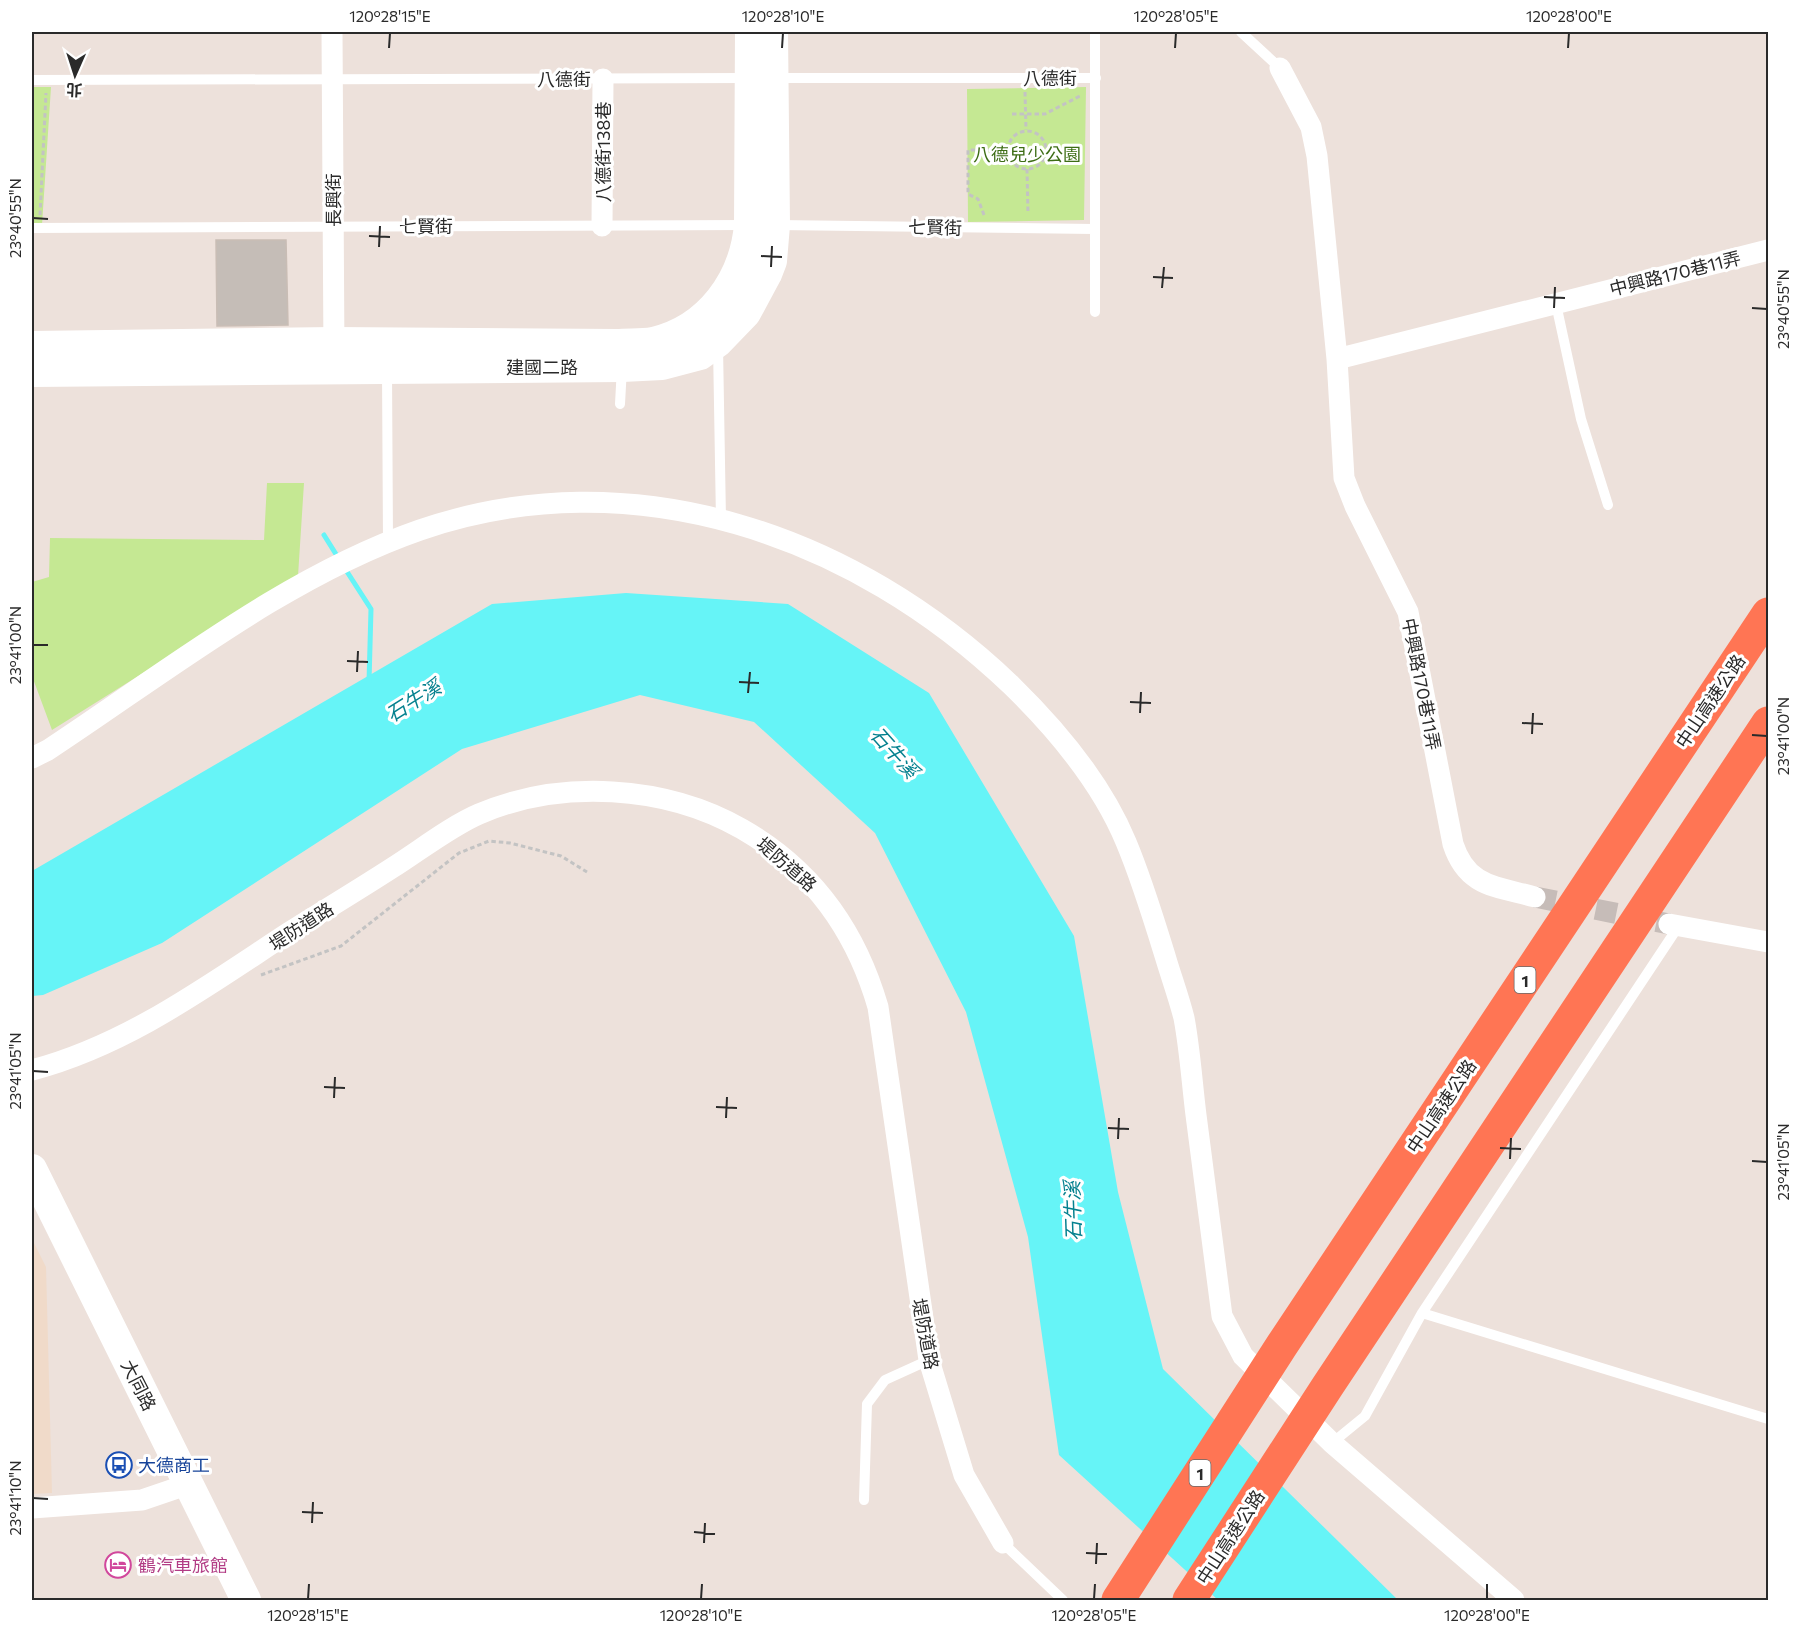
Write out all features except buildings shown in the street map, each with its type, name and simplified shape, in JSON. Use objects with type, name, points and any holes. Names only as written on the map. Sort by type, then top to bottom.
[{"type":"highway","name":"中山高速公路","points":[[1118,1600],[1282,1346],[1768,614]]},
{"type":"highway","name":"中山高速公路","points":[[1190,1600],[1327,1387],[1768,723]]},
{"type":"street","name":"長興街","points":[[332,32],[334,355]]},
{"type":"street","name":"建國二路","points":[[750,32],[762,78]]},
{"type":"street","name":"建國二路","points":[[32,346],[334,355],[387,367],[622,367],[682,361],[700,355],[718,342],[746,312],[772,261],[762,225],[762,78],[773,32]]},
{"type":"street","name":"中興路170巷11弄","points":[[1280,68],[1306,116],[1317,156],[1337,359],[1344,478],[1355,506],[1408,612],[1453,844],[1459,862],[1470,876],[1535,897]]},
{"type":"street","name":"八德街138巷","points":[[602,226],[603,79]]},
{"type":"street","name":"建國二路","points":[[32,372],[334,355],[651,342],[685,330],[714,308],[733,281],[762,225]]},
{"type":"street","name":"中興路170巷11弄","points":[[1337,359],[1768,250]]},
{"type":"street","points":[[32,758],[48,750],[283,594],[388,542],[460,518],[536,505],[564,503],[611,502],[678,511],[721,520],[784,538],[826,556],[891,591],[979,654],[1045,718],[1101,795],[1125,838],[1146,895],[1184,1018],[1222,1316],[1243,1356],[1332,1443],[1514,1600]]},
{"type":"street","name":"堤防道路","points":[[32,1070],[52,1065],[128,1033],[204,990],[288,933],[479,814],[535,796],[590,790],[660,799],[684,805],[734,824],[779,853],[823,897],[849,933],[861,957],[878,1007],[928,1359],[964,1475],[1003,1543]]},
{"type":"street","points":[[1674,926],[1768,942]]},
{"type":"street","name":"大同路","points":[[32,1169],[246,1600]]},
{"type":"street","points":[[32,1508],[142,1500],[189,1484]]},
{"type":"lane","points":[[1095,32],[1095,312]]},
{"type":"lane","name":"中興路170巷11弄","points":[[1241,32],[1280,68]]},
{"type":"lane","name":"八德街","points":[[32,80],[1096,78]]},
{"type":"lane","name":"七賢街","points":[[35,226],[762,225],[1094,228]]},
{"type":"lane","points":[[1556,304],[1581,419],[1608,505]]},
{"type":"lane","points":[[718,342],[721,520]]},
{"type":"lane","points":[[387,367],[388,542]]},
{"type":"lane","points":[[620,404],[622,367]]},
{"type":"lane","points":[[1332,1443],[1365,1416],[1422,1313],[1674,926]]},
{"type":"lane","points":[[1422,1313],[1768,1419]]},
{"type":"lane","points":[[864,1500],[867,1404],[885,1380],[928,1359]]},
{"type":"lane","name":"堤防道路","points":[[1003,1543],[1063,1600]]},
{"type":"path","points":[[1025,78],[1026,130]]},
{"type":"path","points":[[35,226],[46,91],[39,91]]},
{"type":"path","points":[[1012,114],[1045,114],[1080,96]]},
{"type":"path","points":[[1020,132],[1032,132],[1042,138],[1046,148],[1044,160],[1035,167],[1027,169],[1012,162],[1008,150],[1011,139],[1020,132]]},
{"type":"path","points":[[1047,149],[1094,149]]},
{"type":"path","points":[[985,219],[981,203],[968,194],[968,150],[1008,150]]},
{"type":"path","points":[[1027,169],[1028,227]]},
{"type":"path","points":[[256,977],[341,946],[459,853],[489,841],[510,843],[561,856],[587,872]]},
{"type":"shaded area","points":[[32,1239],[46,1267],[52,1493],[32,1494]]},
{"type":"green space","points":[[32,87],[51,87],[42,225],[32,225]]},
{"type":"green space","name":"八德兒少公園","points":[[1086,87],[1084,220],[968,222],[967,89]]},
{"type":"green space","points":[[267,483],[304,483],[298,576],[52,730],[32,676],[32,582],[49,577],[50,538],[264,540]]},
{"type":"water","name":"石牛溪","points":[[626,593],[788,604],[929,693],[1074,936],[1118,1192],[1163,1369],[1398,1600],[1218,1600],[1059,1455],[1028,1237],[966,1012],[875,833],[754,722],[640,695],[462,749],[162,943],[43,995],[32,996],[32,871],[492,604]]},
{"type":"waterway","points":[[324,535],[339,559]]},
{"type":"waterway","points":[[344,567],[371,609],[369,682]]},
{"type":"tunnel","points":[[1535,897],[1669,924]]},
{"type":"place","name":"大德商工","points":[[119,1465]]},
{"type":"place","name":"鶴汽車旅館","points":[[118,1565]]}]
